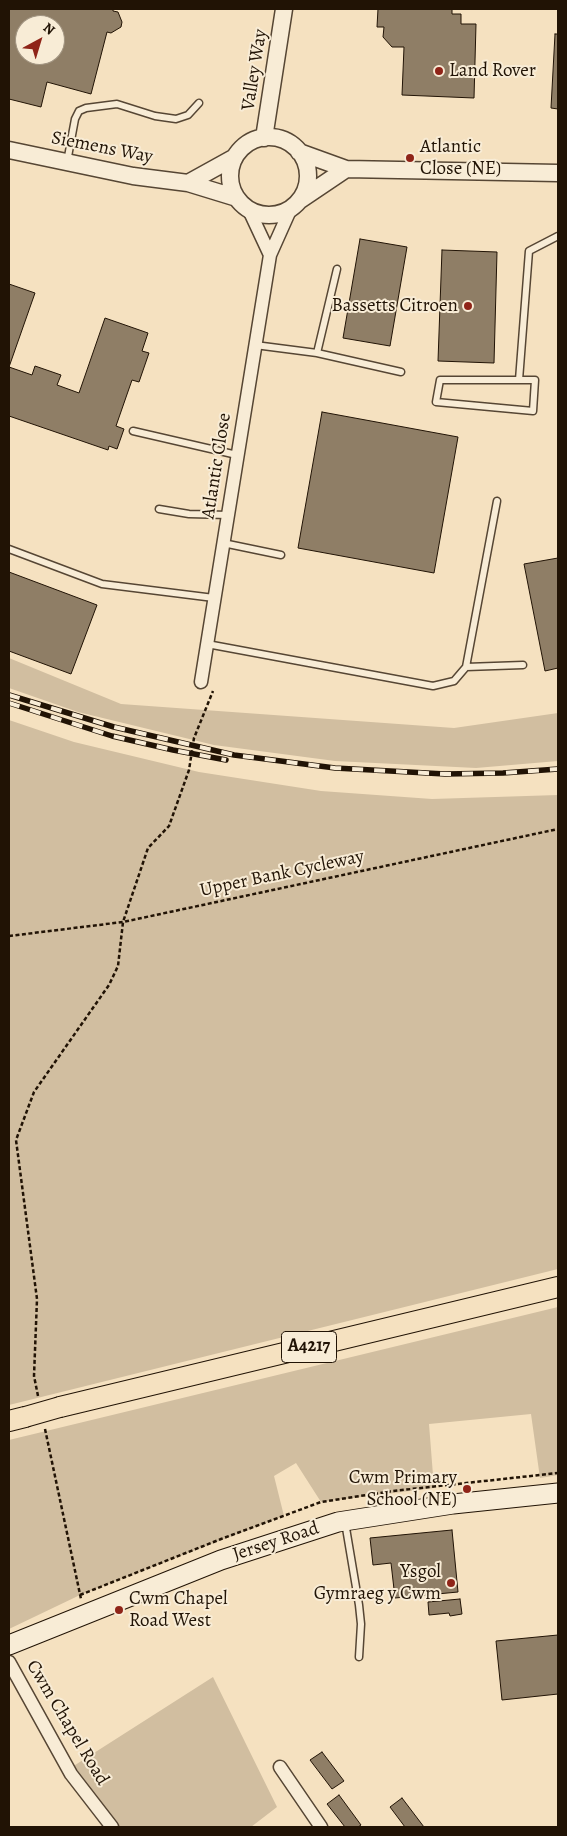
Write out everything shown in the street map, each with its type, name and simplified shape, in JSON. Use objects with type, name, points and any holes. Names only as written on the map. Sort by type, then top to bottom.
[{"type":"main road","name":"A4217","points":[[29,1416],[558,1287]]},
{"type":"main road","name":"Jersey Road","points":[[9,1645],[221,1560],[345,1521],[453,1504],[558,1493]]},
{"type":"street","name":"Valley Way","points":[[264,138],[284,9]]},
{"type":"street","points":[[270,255],[249,210],[237,198],[230,182],[231,165],[235,157],[247,144],[264,138],[274,138],[284,140],[299,152],[305,161],[307,182],[304,192],[295,205]]},
{"type":"street","name":"Siemens Way","points":[[9,150],[133,176],[188,184],[237,198]]},
{"type":"street","points":[[299,152],[346,169],[558,173]]},
{"type":"street","points":[[188,184],[235,157]]},
{"type":"street","points":[[249,210],[259,214],[281,213],[346,169]]},
{"type":"street","name":"Atlantic Close","points":[[200,682],[270,255],[295,205]]},
{"type":"street","name":"Cwm Chapel Road","points":[[9,1662],[71,1774],[112,1827]]},
{"type":"street","points":[[280,1767],[321,1827]]},
{"type":"lane","points":[[67,163],[79,111],[86,108],[117,104],[155,116],[176,119],[188,115],[199,103]]},
{"type":"lane","points":[[519,380],[529,251],[558,236]]},
{"type":"lane","points":[[317,353],[337,269]]},
{"type":"lane","points":[[255,345],[317,353],[401,372]]},
{"type":"lane","points":[[440,380],[519,380],[535,380],[533,411],[436,402],[440,380]]},
{"type":"lane","points":[[133,431],[238,455]]},
{"type":"lane","points":[[207,644],[433,686],[454,681],[466,668],[497,501]]},
{"type":"lane","points":[[159,509],[189,514],[228,515]]},
{"type":"lane","points":[[223,543],[281,555]]},
{"type":"lane","points":[[9,549],[102,584],[214,598]]},
{"type":"lane","points":[[466,668],[523,665]]},
{"type":"lane","points":[[345,1521],[360,1605],[360,1657]]},
{"type":"path","points":[[84,1616],[29,1416],[34,1376],[37,1299],[16,1140],[34,1092],[109,985],[118,966],[123,922],[148,848],[169,826],[188,770],[194,738],[214,686],[200,682]]},
{"type":"path","name":"Upper Bank Cycleway","points":[[9,936],[123,922],[558,829]]},
{"type":"shaded area","points":[[9,658],[121,704],[454,728],[558,713],[558,761],[476,768],[335,761],[214,745],[78,712],[9,688]]},
{"type":"shaded area","points":[[9,720],[74,742],[199,772],[321,791],[432,799],[558,795],[558,1269],[9,1405]]},
{"type":"shaded area","points":[[558,1307],[558,1475],[540,1478],[531,1414],[429,1424],[434,1488],[321,1502],[296,1463],[274,1476],[284,1516],[80,1595],[9,1629],[9,1440]]},
{"type":"shaded area","points":[[213,1677],[277,1807],[251,1827],[119,1827],[72,1767]]},
{"type":"building","points":[[9,9],[113,9],[113,11],[118,12],[122,22],[121,27],[111,33],[107,32],[91,94],[47,82],[41,107],[9,99]]},
{"type":"building","name":"Land Rover","points":[[378,9],[452,9],[452,14],[461,14],[461,24],[476,24],[474,98],[402,95],[404,47],[392,47],[383,37],[384,27],[377,27]]},
{"type":"building","points":[[555,34],[558,34],[558,109],[551,108]]},
{"type":"building","points":[[360,239],[407,247],[390,346],[343,338]]},
{"type":"building","name":"Bassetts Citroen","points":[[442,250],[497,252],[494,363],[438,361]]},
{"type":"building","points":[[9,284],[35,293],[9,367]]},
{"type":"building","points":[[105,318],[148,333],[142,351],[149,353],[139,382],[132,380],[116,426],[124,429],[117,449],[109,446],[108,450],[9,416],[9,367],[32,375],[35,366],[61,375],[57,385],[79,393]]},
{"type":"building","points":[[322,412],[458,437],[434,573],[298,548]]},
{"type":"building","points":[[558,558],[558,668],[545,671],[524,564]]},
{"type":"building","points":[[9,572],[97,605],[71,674],[9,651]]},
{"type":"building","points":[[452,1530],[458,1592],[395,1598],[391,1563],[373,1565],[370,1538]]},
{"type":"building","points":[[460,1599],[462,1614],[450,1616],[449,1613],[429,1615],[428,1602]]},
{"type":"building","points":[[558,1635],[558,1694],[502,1700],[496,1641]]},
{"type":"building","points":[[322,1752],[344,1781],[332,1789],[310,1760]]},
{"type":"building","points":[[339,1795],[361,1825],[358,1827],[345,1827],[327,1804]]},
{"type":"building","points":[[402,1798],[424,1827],[405,1827],[390,1807]]},
{"type":"railway","points":[[9,695],[114,727],[234,755],[335,768],[445,774],[503,773],[558,769]]},
{"type":"railway","points":[[9,703],[112,736],[226,760]]},
{"type":"place","name":"Land Rover","points":[[439,71]]},
{"type":"place","name":"Atlantic Close (NE)","points":[[410,158]]},
{"type":"place","name":"Bassetts Citroen","points":[[468,306]]},
{"type":"place","name":"Cwm Primary School (NE)","points":[[467,1489]]},
{"type":"place","name":"Ysgol Gymraeg y Cwm","points":[[451,1583]]},
{"type":"place","name":"Cwm Chapel Road West","points":[[119,1610]]}]
